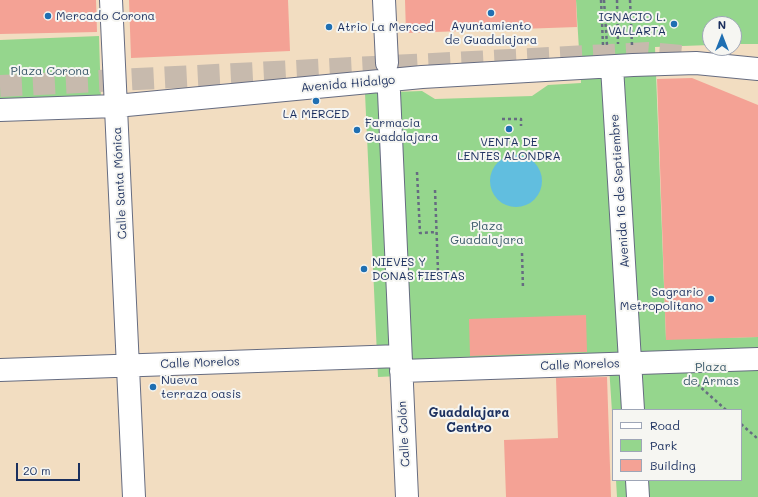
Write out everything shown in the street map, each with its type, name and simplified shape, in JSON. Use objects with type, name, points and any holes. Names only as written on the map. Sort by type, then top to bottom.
[{"type":"street","name":"Calle Santa Mónica","points":[[111,0],[134,497]]},
{"type":"street","points":[[384,0],[387,63]]},
{"type":"street","name":"Avenida Hidalgo","points":[[0,110],[116,106],[416,78],[633,65],[758,62]]},
{"type":"street","name":"Avenida Hidalgo","points":[[696,63],[758,69]]},
{"type":"street","name":"Avenida 16 de Septiembre","points":[[610,67],[633,409]]},
{"type":"street","name":"Calle Colón","points":[[389,92],[407,497]]},
{"type":"street","name":"Calle Morelos","points":[[0,370],[128,365],[630,363],[758,359]]},
{"type":"street","points":[[637,481],[638,497]]},
{"type":"path","points":[[604,0],[610,67]]},
{"type":"path","points":[[630,0],[633,65]]},
{"type":"path","points":[[502,119],[521,119],[521,126]]},
{"type":"path","points":[[417,172],[420,233],[437,232]]},
{"type":"path","points":[[435,190],[438,271]]},
{"type":"path","points":[[522,253],[523,289]]},
{"type":"path","points":[[673,362],[725,409]]},
{"type":"path","points":[[742,425],[758,439]]},
{"type":"green space","name":"Plaza Guadalajara","points":[[576,0],[758,0],[758,44],[742,44],[742,16],[702,16],[702,45],[655,47],[666,339],[758,337],[758,497],[617,497],[616,481],[742,481],[742,409],[612,409],[612,412],[609,366],[378,377],[365,93],[422,91],[435,99],[532,96],[548,85],[581,83]]},
{"type":"green space","name":"Plaza Corona","points":[[99,36],[101,102],[0,105],[0,40]]},
{"type":"water","points":[[511,155],[521,155],[530,159],[538,167],[542,176],[542,186],[538,195],[530,203],[521,207],[511,207],[502,203],[494,195],[490,186],[490,176],[494,167],[502,159]]},
{"type":"building","name":"Mercado Corona","points":[[0,0],[96,0],[97,32],[0,34]]},
{"type":"building","points":[[129,0],[288,0],[290,51],[131,58]]},
{"type":"building","name":"Ayuntamiento de Guadalajara","points":[[405,0],[576,0],[577,27],[406,33]]},
{"type":"building","points":[[692,78],[758,105],[758,337],[666,340],[657,79]]},
{"type":"building","points":[[586,315],[587,352],[470,356],[469,319]]},
{"type":"building","points":[[607,377],[611,497],[506,497],[504,440],[558,438],[556,378]]},
{"type":"tunnel","points":[[0,86],[648,53],[682,56]]},
{"type":"place","name":"Ayuntamiento de Guadalajara","points":[[491,13]]},
{"type":"place","name":"Mercado Corona","points":[[48,16]]},
{"type":"place","name":"IGNACIO L. VALLARTA","points":[[674,24]]},
{"type":"place","name":"Atrio La Merced","points":[[329,27]]},
{"type":"place","name":"LA MERCED","points":[[316,101]]},
{"type":"place","name":"VENTA DE LENTES ALONDRA","points":[[509,129]]},
{"type":"place","name":"Farmacia Guadalajara","points":[[357,130]]},
{"type":"place","name":"NIEVES Y DONAS FIESTAS","points":[[364,269]]},
{"type":"place","name":"Sagrario Metropolitano","points":[[711,299]]},
{"type":"place","name":"Nueva terraza oasis","points":[[153,387]]},
{"type":"district","name":"Guadalajara Centro","points":[[469,420]]},
{"type":"park label","name":"Plaza de Armas","points":[[711,374]]}]
